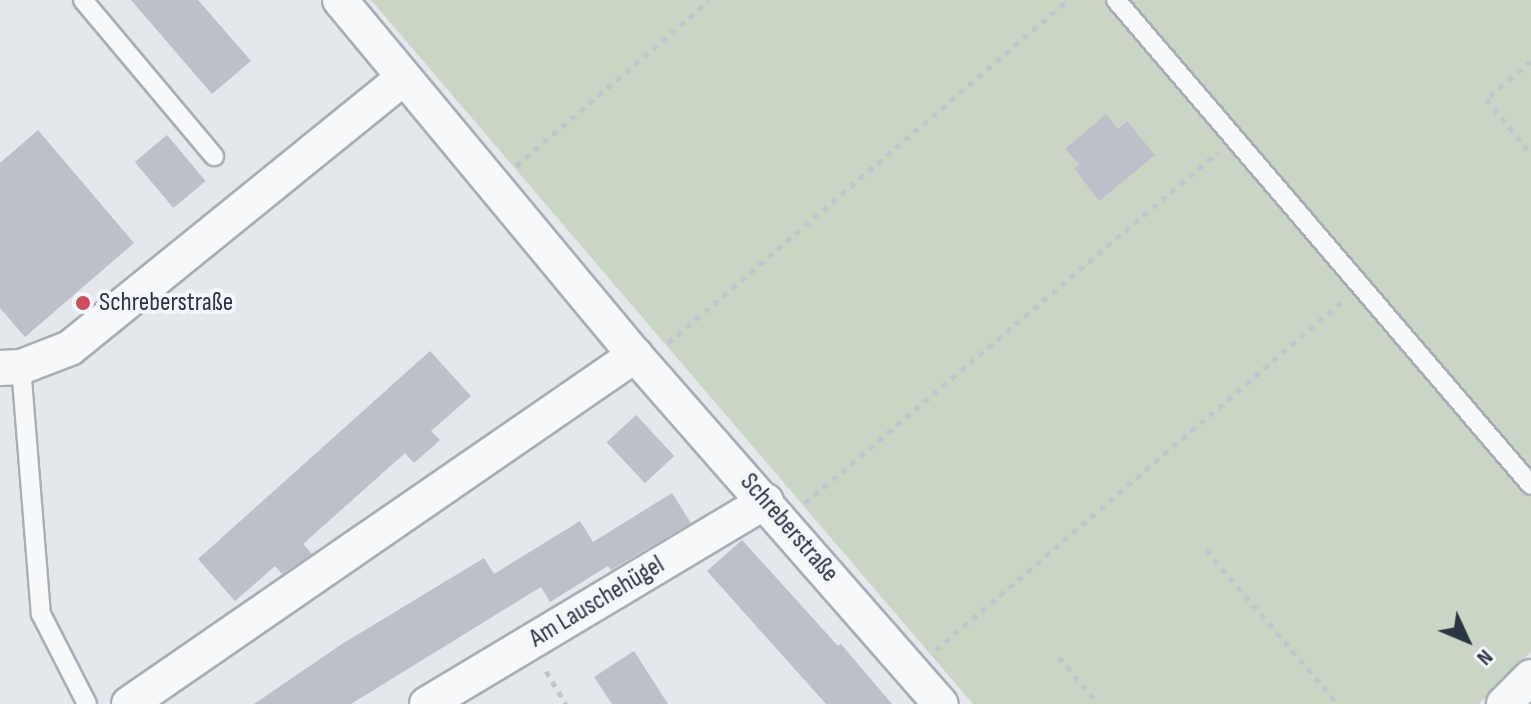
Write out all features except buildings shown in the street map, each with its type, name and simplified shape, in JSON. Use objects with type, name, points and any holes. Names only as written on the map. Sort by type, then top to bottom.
[{"type":"street","name":"Schreberstraße","points":[[340,0],[640,360],[941,704]]},
{"type":"street","points":[[10,368],[70,348],[404,78]]},
{"type":"street","points":[[129,704],[640,360]]},
{"type":"street","name":"Am Lauschehügel","points":[[427,704],[775,511]]},
{"type":"street","points":[[1504,704],[1531,677]]},
{"type":"lane","points":[[83,0],[214,156]]},
{"type":"lane","points":[[1116,0],[1531,485]]},
{"type":"lane","points":[[10,368],[41,614],[87,704]]},
{"type":"path","points":[[494,186],[710,0]]},
{"type":"path","points":[[640,360],[1068,0]]},
{"type":"path","points":[[1531,61],[1486,99],[1531,154]]},
{"type":"path","points":[[775,511],[1234,139]]},
{"type":"path","points":[[912,670],[1360,286]]},
{"type":"path","points":[[1206,550],[1338,704]]},
{"type":"path","points":[[1059,657],[1098,704]]},
{"type":"green space","points":[[371,0],[1531,0],[1531,652],[1479,704],[973,704]]},
{"type":"place","name":"Schreberstraße","points":[[83,303]]}]
